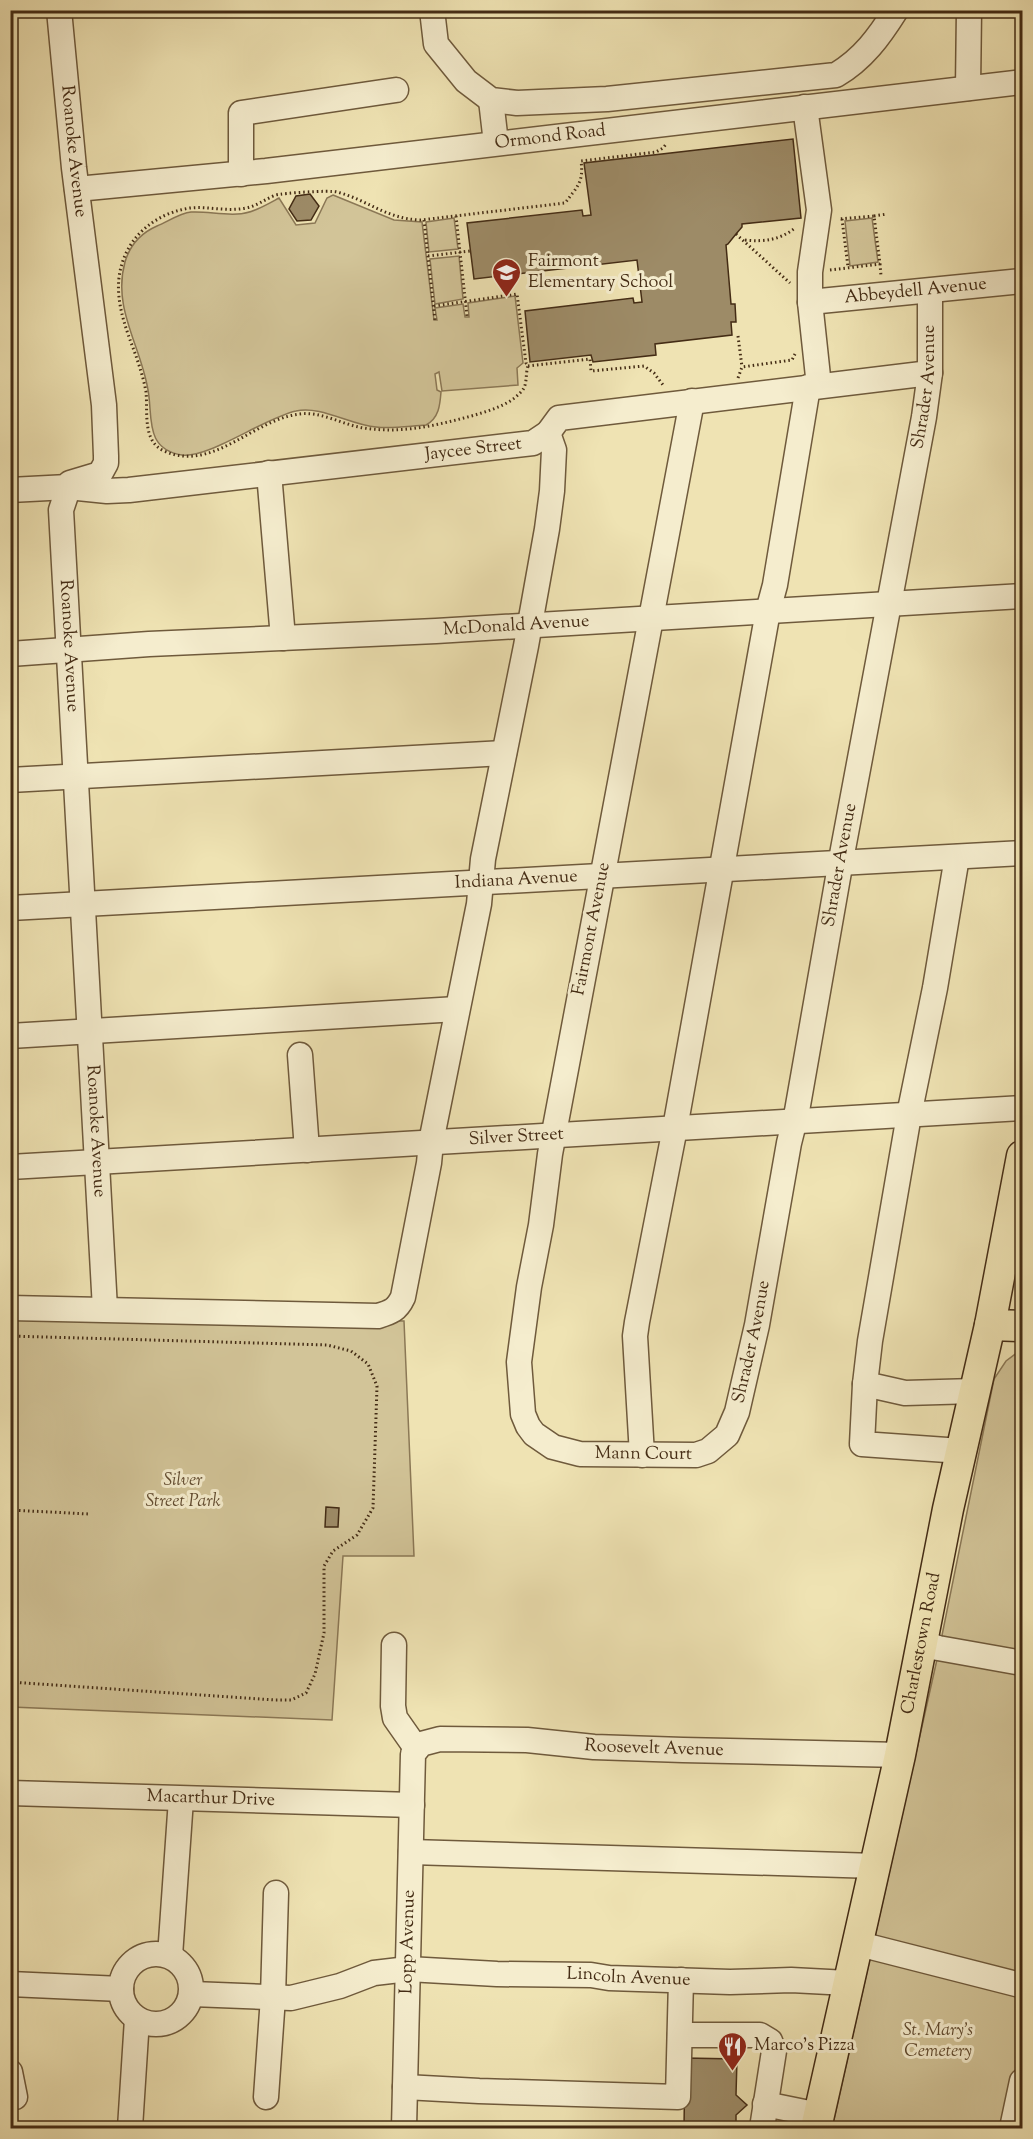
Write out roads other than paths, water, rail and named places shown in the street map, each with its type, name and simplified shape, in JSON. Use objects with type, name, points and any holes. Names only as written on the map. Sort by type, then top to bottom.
[{"type":"main road","name":"Charlestown Road","points":[[818,2122],[900,1755],[1023,1156]]},
{"type":"main road","points":[[990,1325],[1023,1326]]},
{"type":"street","name":"Roanoke Avenue","points":[[59,10],[77,189],[104,405],[106,456],[106,463],[100,474],[70,483],[61,510],[105,1309]]},
{"type":"street","points":[[432,10],[436,44],[466,81],[491,100],[517,103],[607,99],[836,75],[855,63],[884,30],[896,10]]},
{"type":"street","points":[[968,88],[969,10]]},
{"type":"street","name":"Ormond Road","points":[[77,189],[241,174],[1023,82]]},
{"type":"street","points":[[241,174],[241,113],[396,90]]},
{"type":"street","points":[[491,100],[496,143]]},
{"type":"street","points":[[642,1455],[637,1322],[675,1128],[768,611],[814,387],[810,272],[819,210],[805,107]]},
{"type":"street","name":"Abbeydell Avenue","points":[[810,302],[1023,280]]},
{"type":"street","name":"Shrader Avenue","points":[[727,1436],[737,1412],[746,1375],[924,417],[930,373],[930,291]]},
{"type":"street","points":[[10,1308],[378,1316],[392,1312],[399,1306],[403,1297],[479,904],[483,859],[530,624],[552,491],[554,450],[540,438],[559,418],[930,373]]},
{"type":"street","name":"Fairmont Avenue","points":[[553,1447],[534,1434],[523,1414],[519,1369],[524,1318],[541,1225],[554,1134],[692,401]]},
{"type":"street","name":"Jaycee Street","points":[[68,487],[107,491],[129,490],[540,438]]},
{"type":"street","points":[[269,472],[283,638]]},
{"type":"street","points":[[10,490],[68,487]]},
{"type":"street","name":"McDonald Avenue","points":[[10,654],[1023,596]]},
{"type":"street","points":[[10,780],[504,753]]},
{"type":"street","name":"Indiana Avenue","points":[[10,908],[1023,853]]},
{"type":"street","points":[[957,857],[870,1341],[862,1444],[961,1451]]},
{"type":"street","points":[[10,1036],[457,1009]]},
{"type":"street","points":[[300,1055],[307,1150]]},
{"type":"street","name":"Silver Street","points":[[10,1167],[1023,1108]]},
{"type":"street","points":[[866,1384],[905,1393],[975,1391]]},
{"type":"street","name":"Mann Court","points":[[553,1447],[580,1454],[696,1455],[708,1451],[727,1436]]},
{"type":"street","points":[[923,1643],[938,1648],[1023,1663]]},
{"type":"street","points":[[393,1645],[393,1706],[396,1718],[415,1751]]},
{"type":"street","name":"Roosevelt Avenue","points":[[415,1751],[421,1744],[440,1739],[527,1740],[594,1747],[900,1755]]},
{"type":"street","name":"Lopp Avenue","points":[[404,2128],[415,1751]]},
{"type":"street","name":"Macarthur Drive","points":[[10,1792],[412,1805]]},
{"type":"street","points":[[170,1956],[181,1799]]},
{"type":"street","points":[[411,1852],[876,1866]]},
{"type":"street","points":[[266,2097],[273,1997],[276,1893]]},
{"type":"street","points":[[871,1947],[1022,1990]]},
{"type":"street","points":[[159,1953],[170,1956],[188,1971],[192,1994],[188,2005],[171,2021],[159,2024],[137,2019],[128,2011],[123,2001],[121,1989],[128,1967],[147,1954],[159,1953]]},
{"type":"street","name":"Lincoln Avenue","points":[[192,1994],[291,1998],[340,1986],[374,1973],[408,1969],[730,1982],[790,1980],[848,1983]]},
{"type":"street","points":[[405,2087],[678,2097],[681,1980]]},
{"type":"street","points":[[10,1984],[121,1989]]},
{"type":"street","points":[[130,2128],[137,2019]]},
{"type":"street","points":[[680,2035],[760,2036],[770,2041],[774,2051],[762,2128]]},
{"type":"street","points":[[10,2072],[15,2097]]},
{"type":"street","points":[[1012,2128],[1023,2081]]},
{"type":"street","points":[[765,2104],[818,2122]]},
{"type":"place","name":"Fairmont Elementary School","points":[[507,298]]},
{"type":"place","name":"Marco's Pizza","points":[[733,2072]]},
{"type":"park label","name":"Silver Street Park","points":[[183,1491]]},
{"type":"park label","name":"St. Mary's Cemetery","points":[[938,2041]]}]
